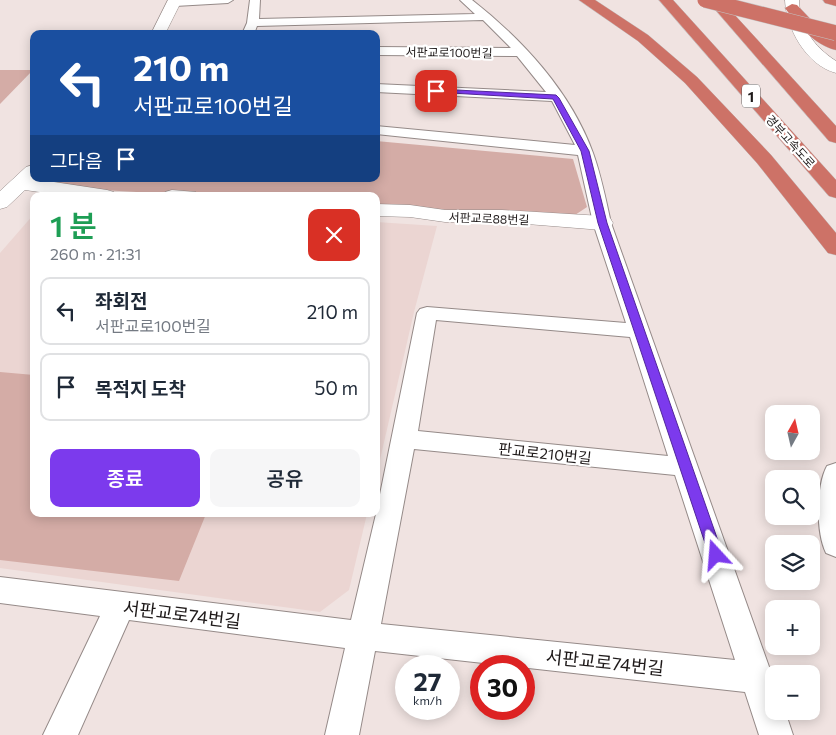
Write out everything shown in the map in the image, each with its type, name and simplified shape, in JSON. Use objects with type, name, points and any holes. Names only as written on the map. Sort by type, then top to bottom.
[{"type":"highway","points":[[586,0],[643,38],[691,80],[764,159],[836,248]]},
{"type":"highway","name":"경부고속도로","points":[[666,0],[836,192]]},
{"type":"highway","points":[[704,0],[836,33]]},
{"type":"highway","name":"1","points":[[714,0],[836,137]]},
{"type":"highway","points":[[792,4],[801,20],[815,33],[836,46]]},
{"type":"street","points":[[160,30],[175,2],[228,0]]},
{"type":"street","points":[[255,0],[250,28],[485,17]]},
{"type":"street","points":[[465,0],[522,52],[556,98],[585,151],[602,223],[776,735]]},
{"type":"street","points":[[792,4],[796,30],[822,60],[836,68]]},
{"type":"street","name":"서판교로100번길","points":[[380,51],[522,52]]},
{"type":"street","points":[[380,88],[556,98]]},
{"type":"street","points":[[380,130],[585,151]]},
{"type":"street","points":[[0,203],[27,177]]},
{"type":"street","points":[[48,182],[90,192]]},
{"type":"street","name":"서판교로88번길","points":[[380,210],[410,211],[445,216],[502,216],[602,223]]},
{"type":"street","points":[[342,735],[404,439],[427,313],[639,331]]},
{"type":"street","name":"판교로210번길","points":[[404,439],[686,467]]},
{"type":"street","points":[[836,473],[832,514],[836,544]]},
{"type":"street","name":"서판교로74번길","points":[[0,590],[364,636],[757,678]]},
{"type":"street","points":[[60,735],[120,606]]},
{"type":"shaded area","points":[[0,70],[30,70],[30,73],[0,104]]},
{"type":"shaded area","points":[[380,141],[573,159],[587,207],[572,217],[380,206],[380,192],[137,192],[50,187],[44,182],[380,182]]},
{"type":"shaded area","points":[[30,219],[30,517],[366,517],[349,590],[320,612],[0,568],[0,253]]},
{"type":"shaded area","points":[[380,222],[437,226],[414,312],[380,460]]},
{"type":"shaded area","points":[[0,372],[30,375],[30,517],[205,517],[179,581],[0,560]]},
{"type":"route","points":[[436,91],[556,98],[585,151],[602,223],[716,555]]}]
